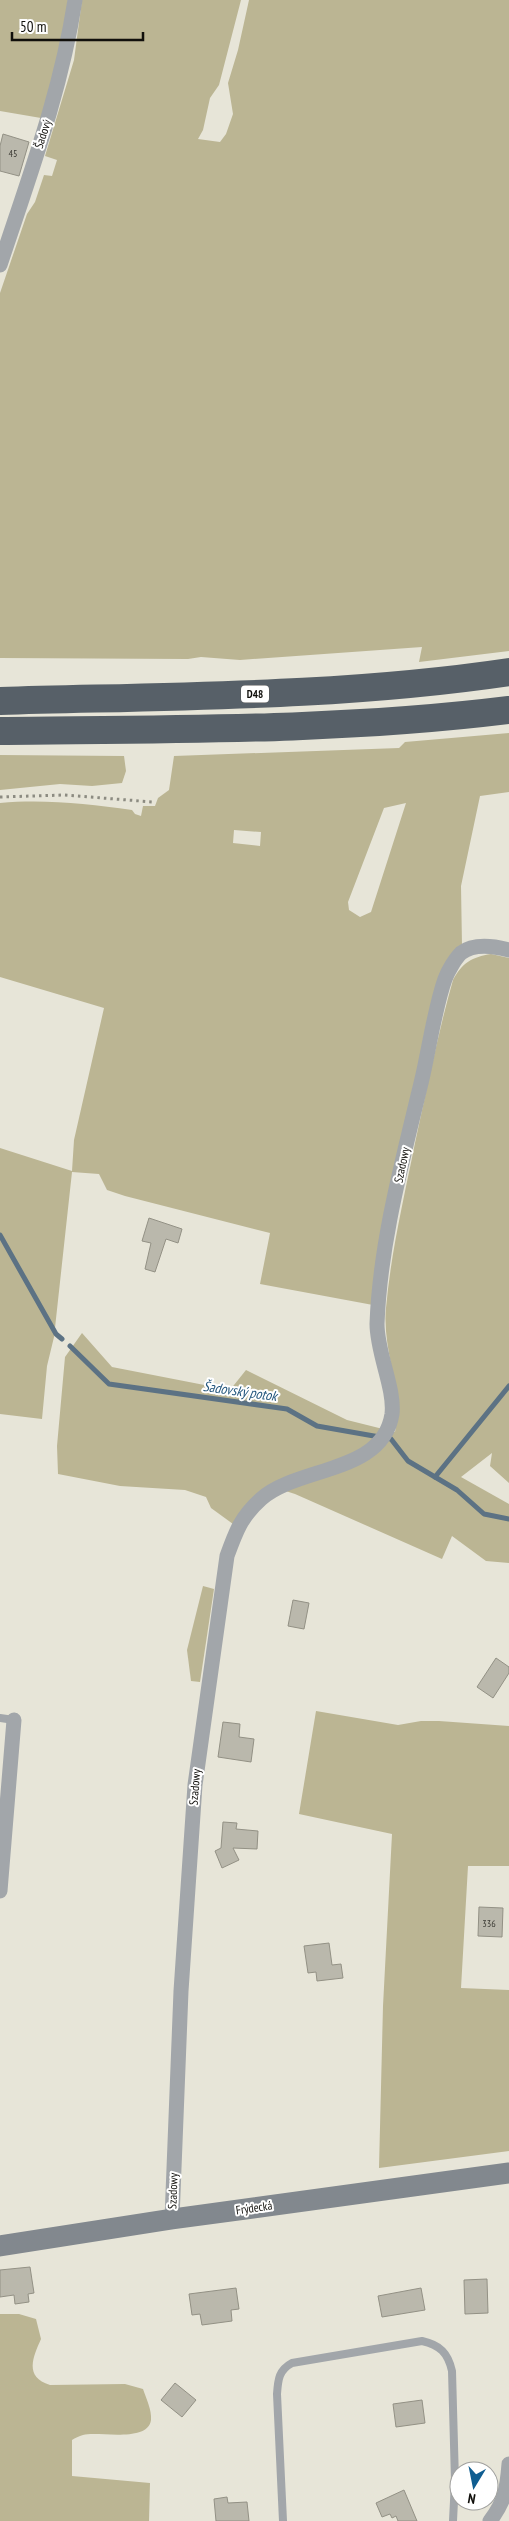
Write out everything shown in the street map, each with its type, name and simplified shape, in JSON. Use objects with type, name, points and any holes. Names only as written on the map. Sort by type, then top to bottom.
[{"type":"highway","name":"D48","points":[[0,701],[260,694],[349,689],[509,672]]},
{"type":"highway","points":[[0,731],[252,728],[419,720],[509,710]]},
{"type":"main road","name":"Frýdecká","points":[[0,2246],[172,2219],[509,2173]]},
{"type":"street","name":"Šadový","points":[[0,265],[55,99],[67,50],[75,0]]},
{"type":"street","name":"Szadowy","points":[[172,2219],[181,1991],[195,1785],[227,1556],[238,1525],[262,1498],[288,1484],[361,1457],[382,1437],[392,1413],[379,1351],[379,1292],[403,1159],[445,980],[462,954],[472,949],[484,946],[509,950]]},
{"type":"street","points":[[0,1891],[7,1719]]},
{"type":"street","points":[[490,2521],[502,2505],[508,2488],[509,2464]]},
{"type":"lane","points":[[282,2521],[276,2394],[278,2378],[283,2368],[292,2363],[422,2341],[435,2344],[444,2351],[450,2360],[452,2371],[455,2481],[453,2521]]},
{"type":"path","points":[[0,796],[64,795],[153,802]]},
{"type":"shaded area","points":[[0,0],[68,0],[62,49],[41,118],[0,111]]},
{"type":"shaded area","points":[[82,0],[241,0],[219,85],[210,98],[203,130],[198,139],[220,142],[226,134],[233,114],[228,83],[238,50],[249,0],[509,0],[509,651],[419,662],[422,647],[240,660],[201,657],[188,659],[0,658],[0,293],[27,214],[35,202],[44,175],[52,176],[57,160],[45,156],[74,60]]},
{"type":"shaded area","points":[[509,733],[509,792],[480,796],[461,886],[462,946],[451,954],[373,1305],[260,1284],[270,1233],[125,1196],[107,1190],[99,1174],[72,1172],[54,1337],[47,1366],[42,1419],[0,1414],[0,1148],[72,1171],[74,1140],[104,1008],[0,977],[0,803],[50,802],[83,804],[132,810],[135,814],[141,816],[143,806],[155,806],[158,798],[169,790],[174,756],[399,748],[405,742]],"holes":[[[406,803],[371,912],[360,917],[349,910],[348,902],[384,808]],[[234,830],[261,832],[260,846],[233,843]]]},
{"type":"shaded area","points":[[0,755],[124,756],[126,771],[122,783],[92,786],[60,784],[0,790]]},
{"type":"shaded area","points":[[491,954],[509,958],[509,1483],[490,1466],[492,1453],[461,1477],[509,1504],[509,1563],[486,1561],[452,1536],[442,1559],[295,1494],[270,1486],[233,1524],[211,1508],[206,1497],[185,1490],[120,1486],[58,1474],[57,1446],[65,1357],[82,1333],[112,1367],[230,1390],[246,1370],[347,1420],[395,1432],[397,1416],[395,1385],[387,1339],[386,1308],[391,1266],[402,1205],[442,1020],[453,980],[460,969],[468,962]]},
{"type":"shaded area","points":[[203,1586],[214,1589],[200,1682],[191,1681],[187,1650]]},
{"type":"shaded area","points":[[316,1711],[398,1725],[421,1721],[439,1721],[509,1726],[509,1866],[468,1866],[461,1988],[509,1990],[509,2151],[379,2168],[383,2006],[392,1834],[299,1814]]},
{"type":"shaded area","points":[[0,2314],[19,2314],[36,2319],[41,2339],[33,2359],[33,2366],[36,2377],[42,2381],[50,2385],[125,2384],[143,2389],[151,2412],[151,2420],[148,2427],[132,2434],[90,2434],[82,2435],[72,2440],[72,2476],[150,2483],[149,2521],[0,2521]]},
{"type":"building","points":[[3,134],[29,142],[19,176],[0,171],[0,146]]},
{"type":"building","points":[[149,1218],[182,1229],[178,1243],[166,1239],[155,1272],[145,1269],[151,1243],[142,1241]]},
{"type":"building","points":[[293,1600],[309,1603],[304,1629],[288,1626]]},
{"type":"building","points":[[496,1658],[509,1667],[509,1673],[493,1698],[477,1687]]},
{"type":"building","points":[[223,1722],[240,1724],[239,1737],[254,1739],[251,1762],[218,1757]]},
{"type":"building","points":[[223,1822],[237,1823],[236,1829],[258,1831],[257,1849],[233,1848],[239,1860],[222,1868],[215,1851],[221,1848]]},
{"type":"building","points":[[479,1907],[503,1908],[502,1937],[478,1936]]},
{"type":"building","points":[[329,1943],[332,1965],[341,1964],[343,1978],[317,1981],[316,1972],[308,1973],[304,1946]]},
{"type":"building","points":[[30,2267],[34,2293],[28,2294],[29,2302],[15,2304],[14,2295],[0,2297],[0,2270]]},
{"type":"building","points":[[487,2279],[488,2313],[465,2314],[464,2280]]},
{"type":"building","points":[[236,2288],[239,2309],[231,2310],[232,2321],[202,2325],[200,2314],[192,2315],[189,2294]]},
{"type":"building","points":[[421,2288],[425,2310],[382,2317],[378,2296]]},
{"type":"building","points":[[175,2383],[196,2400],[182,2417],[161,2400]]},
{"type":"building","points":[[422,2400],[425,2423],[396,2427],[393,2404]]},
{"type":"building","points":[[404,2490],[417,2521],[398,2521],[396,2516],[392,2518],[390,2514],[382,2517],[376,2503]]},
{"type":"building","points":[[227,2497],[228,2503],[247,2502],[249,2521],[216,2521],[214,2499]]},
{"type":"waterway","name":"Šadovský potok","points":[[0,1235],[56,1334],[62,1339]]},
{"type":"waterway","name":"Šadovský potok","points":[[70,1346],[109,1384],[287,1409],[317,1426],[391,1439],[408,1461],[457,1490],[484,1514],[509,1519]]},
{"type":"waterway","points":[[435,1477],[509,1386]]}]
